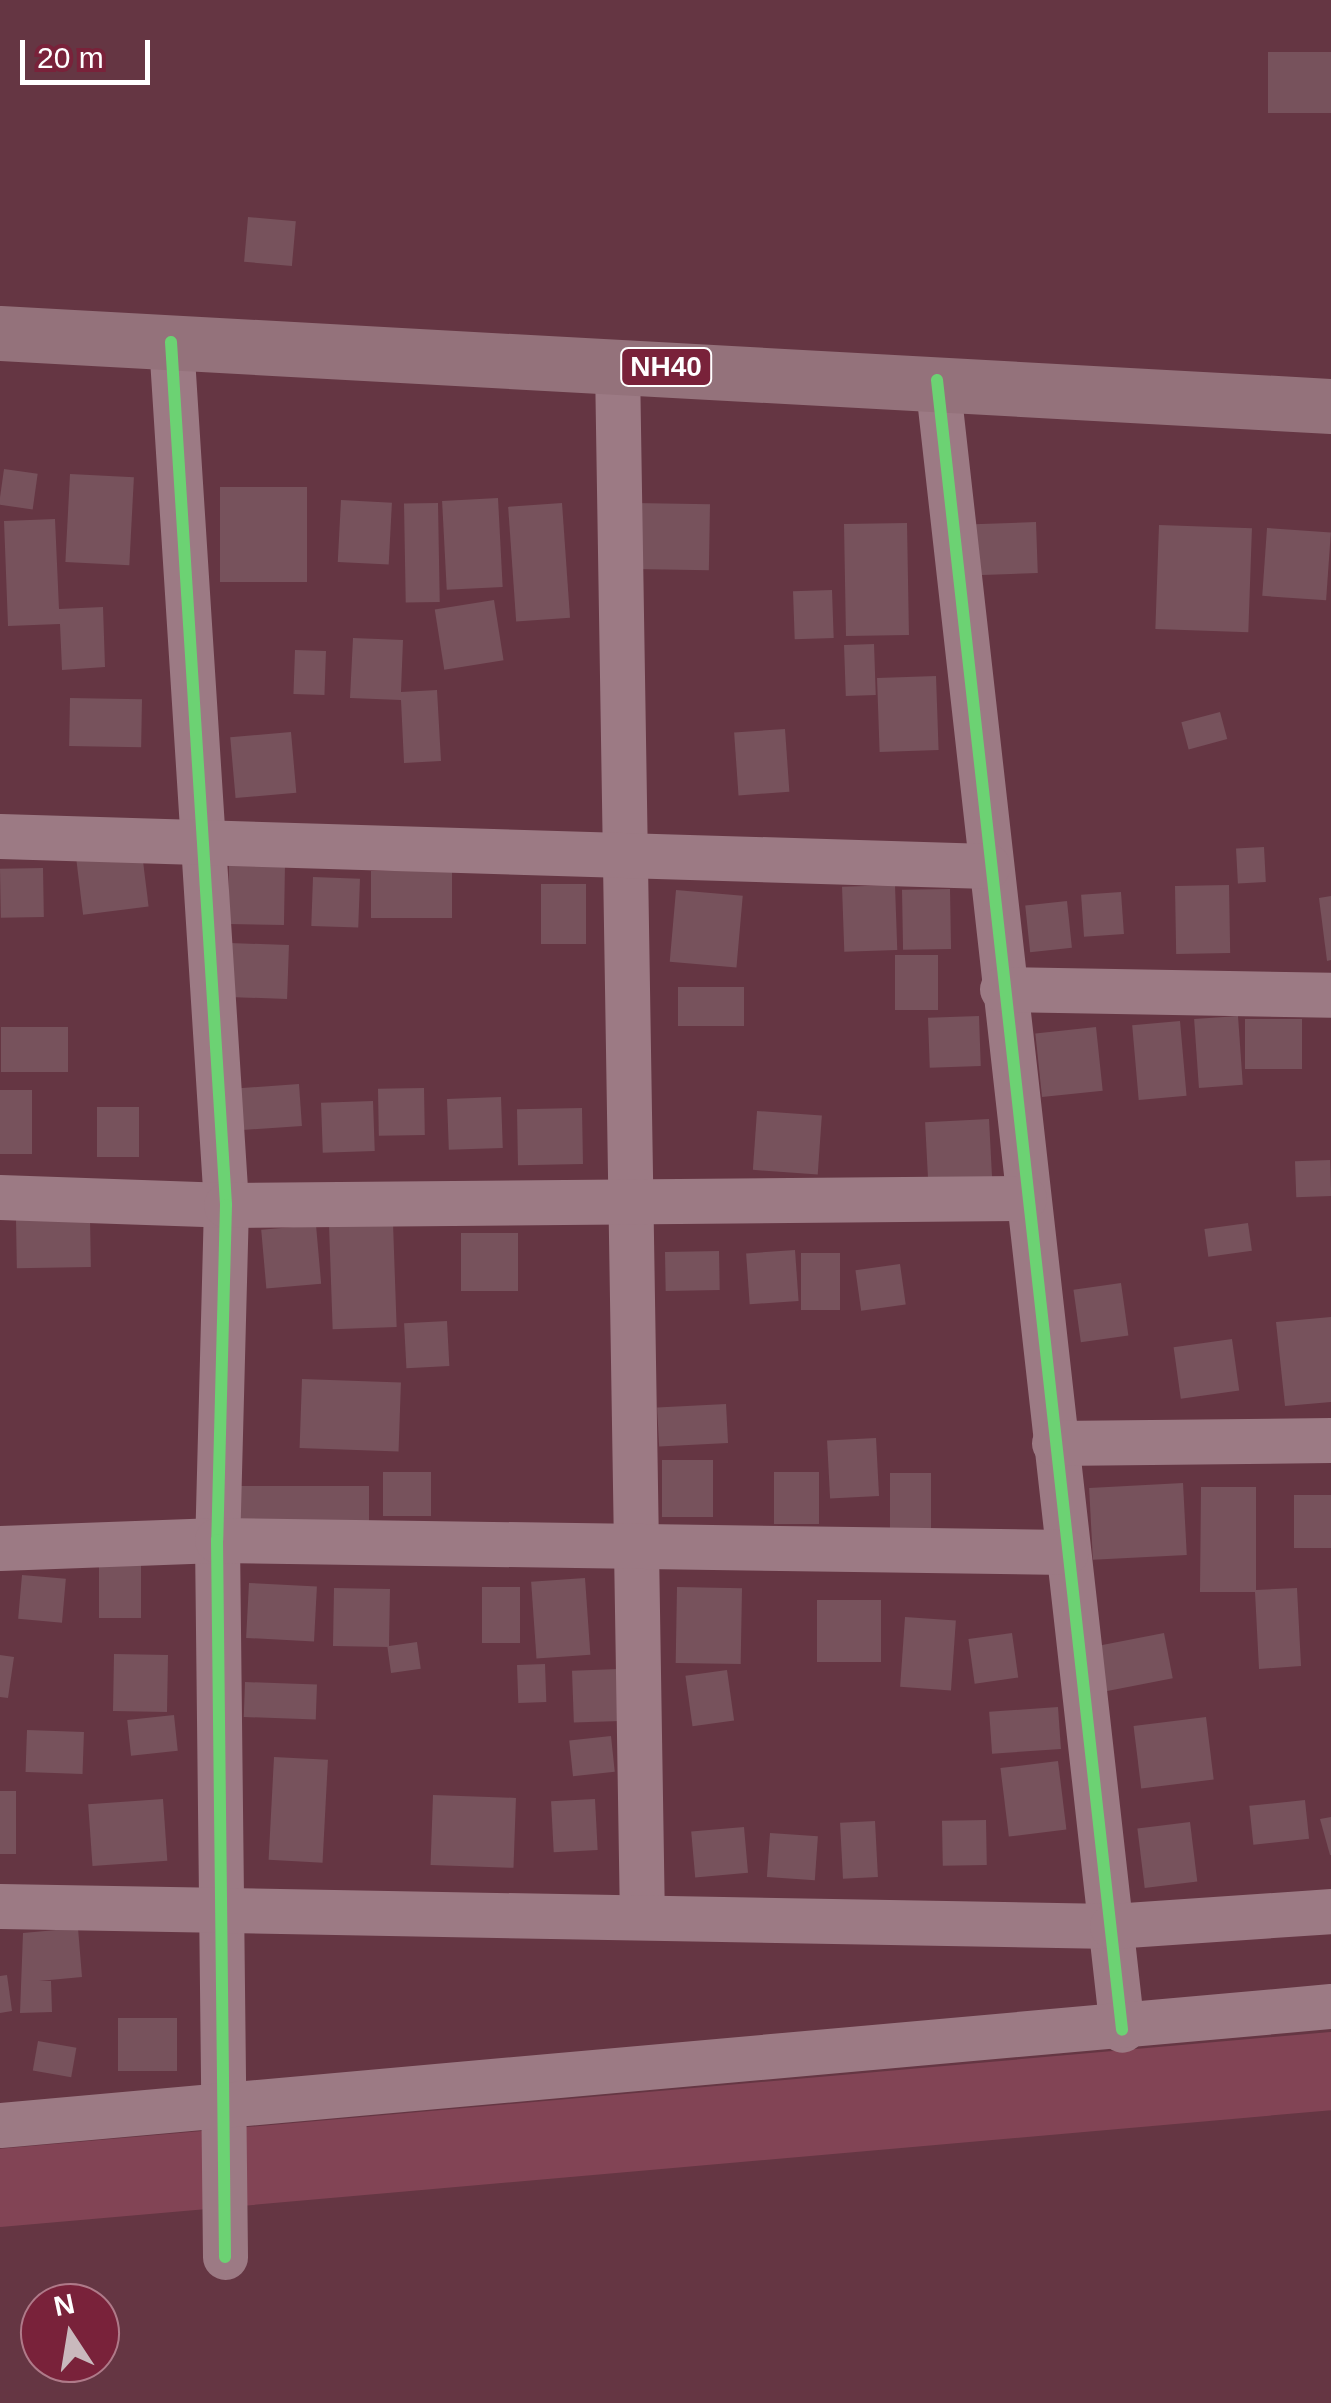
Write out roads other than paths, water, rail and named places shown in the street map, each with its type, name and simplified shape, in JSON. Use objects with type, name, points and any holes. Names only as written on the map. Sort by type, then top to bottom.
[{"type":"highway","name":"NH40","points":[[0,333],[937,380],[1331,406]]},
{"type":"street","points":[[171,342],[208,840],[226,1205],[217,1540],[227,1908],[218,2110],[225,2257]]},
{"type":"street","points":[[617,365],[629,854],[642,1918]]},
{"type":"street","points":[[937,380],[1024,1198],[1122,2030]]},
{"type":"street","points":[[0,836],[988,866]]},
{"type":"street","points":[[1002,989],[1331,995]]},
{"type":"street","points":[[0,1197],[226,1205],[631,1196],[1024,1198]]},
{"type":"street","points":[[1054,1443],[1331,1440]]},
{"type":"street","points":[[0,1548],[217,1540],[1066,1552]]},
{"type":"street","points":[[0,1906],[1112,1926],[1331,1911]]},
{"type":"street","points":[[0,2125],[218,2110],[1122,2030],[1331,2006]]},
{"type":"waterway","points":[[0,2188],[1331,2071]]}]
